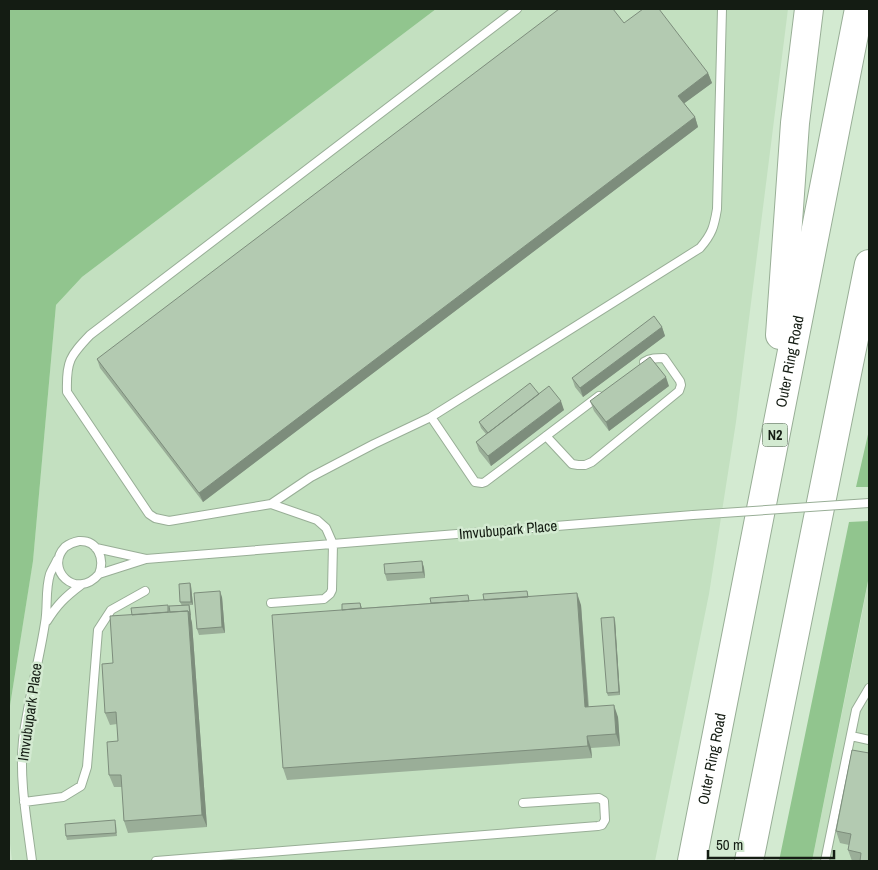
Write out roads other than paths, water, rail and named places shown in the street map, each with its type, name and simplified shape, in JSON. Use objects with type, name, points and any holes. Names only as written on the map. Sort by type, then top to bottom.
[{"type":"highway","points":[[771,454],[795,123],[809,9]]},
{"type":"highway","name":"Outer Ring Road","points":[[692,861],[859,9]]},
{"type":"highway","points":[[749,861],[869,264]]},
{"type":"lane","points":[[517,9],[90,335],[74,351],[66,376],[67,392],[149,514],[155,518],[169,521],[271,504],[311,477],[431,416],[700,248],[714,227],[717,209],[722,9]]},
{"type":"lane","points":[[546,436],[572,464],[584,465],[592,462],[679,391],[680,381],[664,358],[647,360],[639,366]]},
{"type":"lane","points":[[431,416],[475,482],[485,482],[608,389]]},
{"type":"lane","name":"Imvubupark Place","points":[[45,623],[57,605],[81,585],[88,584],[99,574],[146,559],[693,514],[869,503]]},
{"type":"lane","points":[[270,602],[324,599],[328,597],[332,590],[333,544],[326,528],[317,520],[271,504]]},
{"type":"lane","name":"Imvubupark Place","points":[[32,861],[24,802],[23,740],[45,623],[50,575],[64,549],[69,544],[76,542],[83,541],[90,543],[96,548],[146,559]]},
{"type":"lane","points":[[96,548],[102,560],[102,568],[99,574]]},
{"type":"lane","points":[[60,555],[58,562],[62,576],[67,581],[81,585]]},
{"type":"lane","points":[[24,802],[63,797],[81,786],[87,767],[98,630],[111,610],[145,591]]},
{"type":"lane","points":[[825,861],[856,710],[869,688]]},
{"type":"lane","points":[[851,736],[869,740]]},
{"type":"lane","points":[[156,861],[598,826],[602,825],[605,820],[604,801],[600,798],[523,803]]}]
